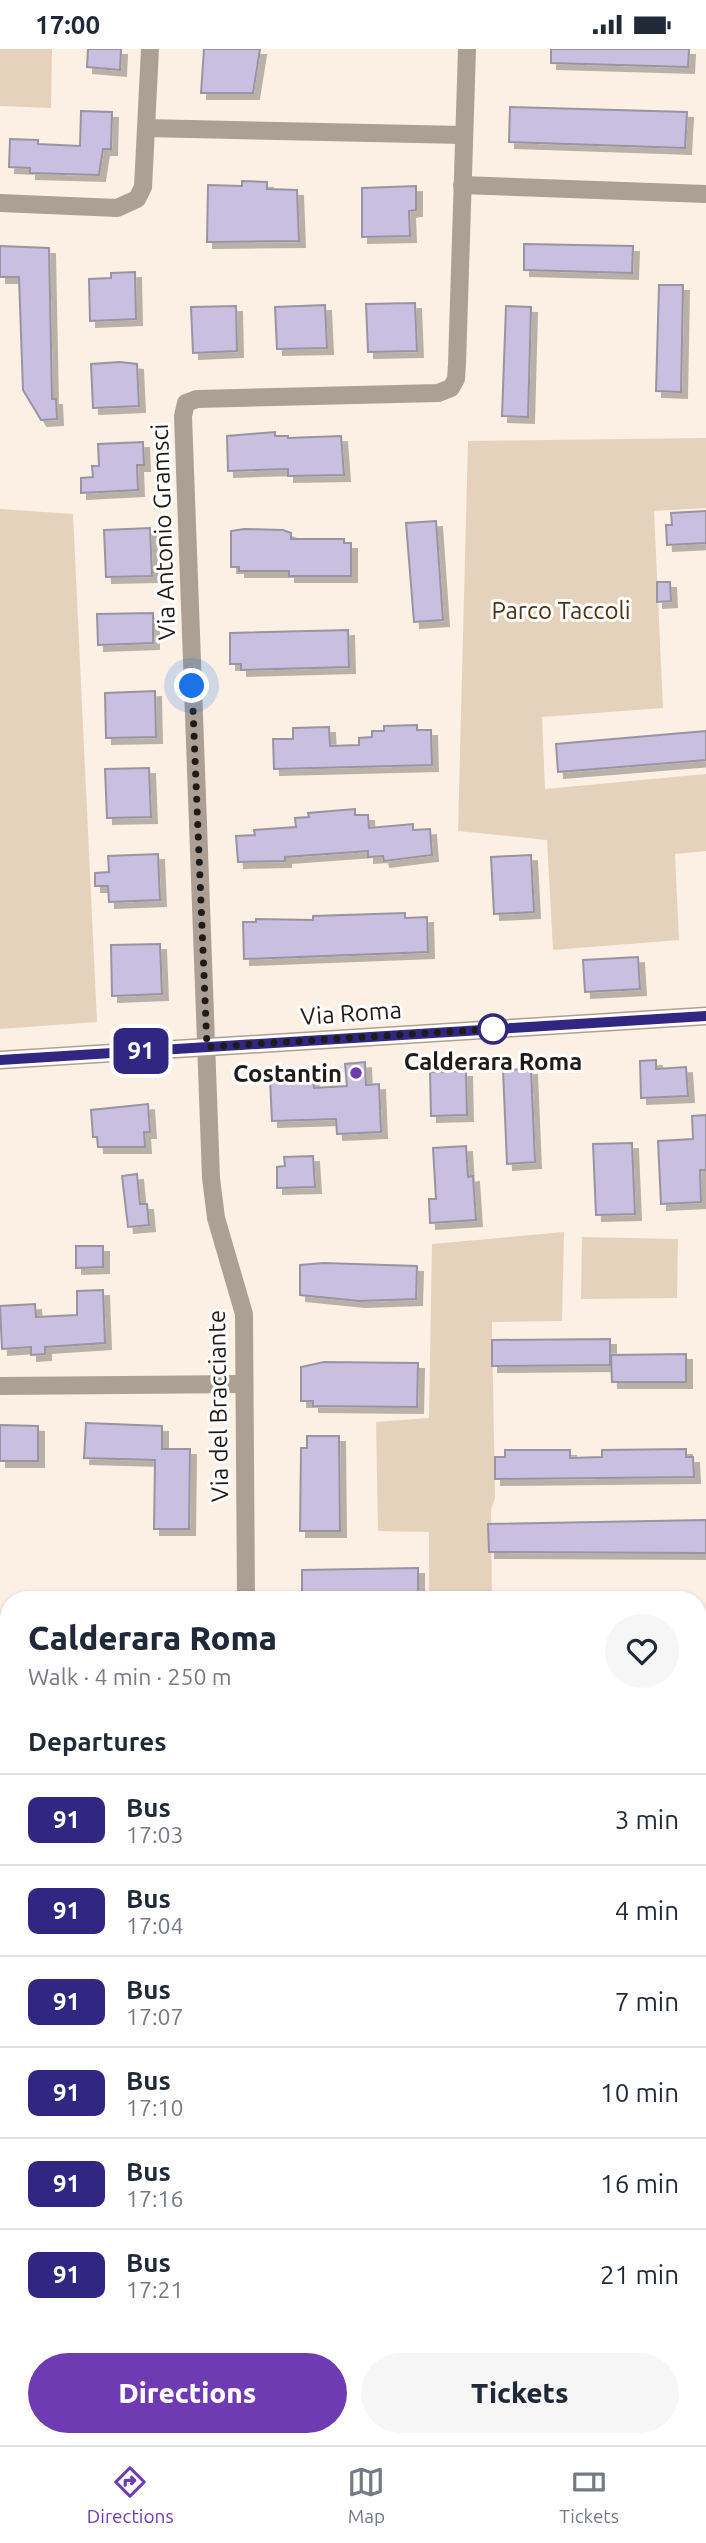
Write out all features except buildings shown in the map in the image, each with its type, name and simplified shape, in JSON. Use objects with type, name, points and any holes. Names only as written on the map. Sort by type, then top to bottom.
[{"type":"street","points":[[0,203],[97,208],[128,206],[137,199],[143,187],[150,49]]},
{"type":"street","name":"Via Antonio Gramsci","points":[[207,1047],[183,416],[186,403],[197,399],[438,393],[451,388],[456,379],[457,364],[467,49]]},
{"type":"street","points":[[146,128],[463,135]]},
{"type":"street","points":[[462,185],[706,194]]},
{"type":"street","name":"Via Roma","points":[[0,1060],[706,1016]]},
{"type":"street","name":"Via del Bracciante","points":[[207,1047],[213,1198],[244,1314],[246,1591]]},
{"type":"street","points":[[0,1386],[244,1384]]},
{"type":"green space","points":[[0,49],[52,49],[51,108],[0,106]]},
{"type":"green space","name":"Parco Taccoli","points":[[706,438],[706,508],[654,511],[663,708],[542,717],[545,789],[706,774],[706,851],[675,854],[679,940],[553,950],[547,840],[458,831],[468,441]]},
{"type":"green space","points":[[0,509],[73,514],[97,1022],[0,1029]]},
{"type":"green space","points":[[564,1232],[562,1321],[492,1322],[495,1498],[491,1510],[492,1591],[429,1591],[429,1532],[378,1531],[376,1422],[429,1418],[432,1244]]},
{"type":"green space","points":[[582,1237],[678,1239],[677,1298],[581,1299]]},
{"type":"bus line","name":"91","points":[[0,1060],[706,1016]]},
{"type":"place","name":"Calderara Roma","points":[[493,1029]]},
{"type":"place","name":"Costantin","points":[[356,1073]]},
{"type":"route","points":[[192,686],[207,1047],[493,1029]]}]
